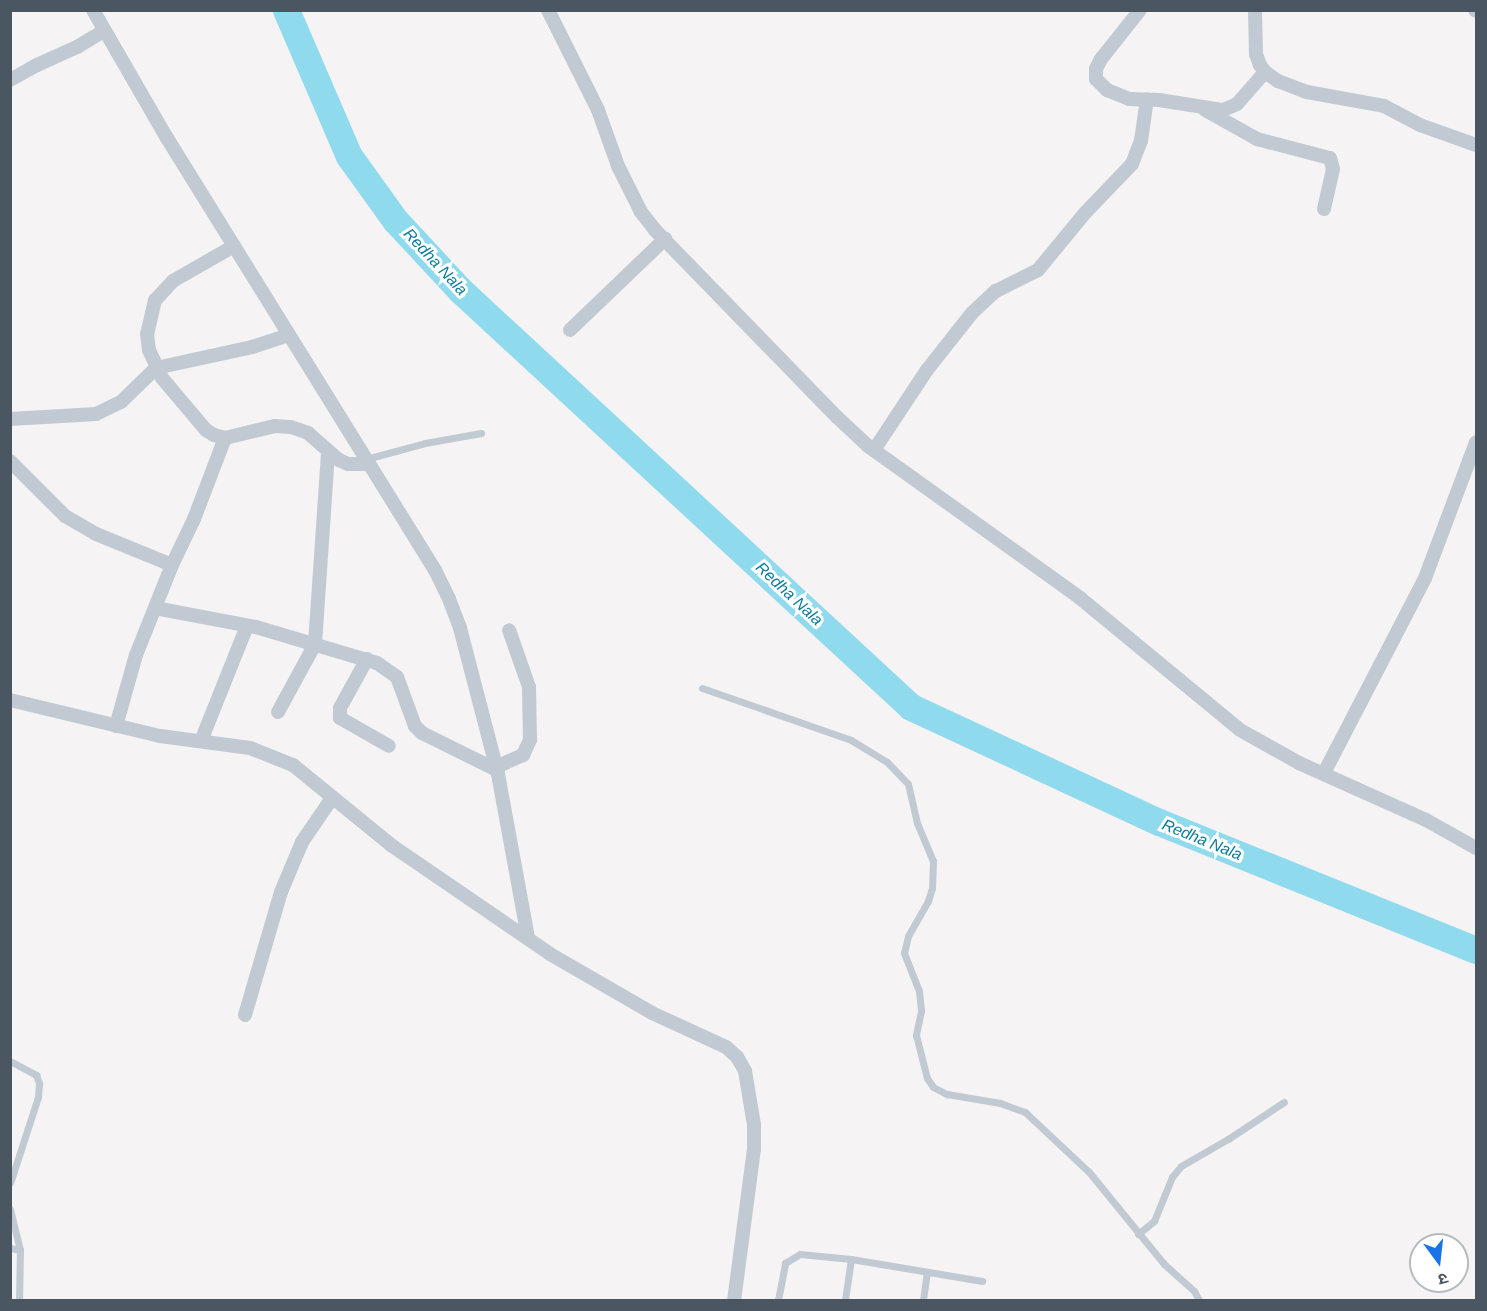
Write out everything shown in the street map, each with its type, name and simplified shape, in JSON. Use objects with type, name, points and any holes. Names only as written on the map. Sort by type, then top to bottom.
[{"type":"street","points":[[93,10],[234,246],[435,570],[449,599],[460,628],[497,768],[528,938]]},
{"type":"street","points":[[548,10],[598,110],[632,196],[665,240],[837,417],[874,450],[1080,598],[1240,730],[1299,763],[1426,820],[1476,848]]},
{"type":"street","points":[[1140,10],[1101,59],[1096,79],[1107,90],[1120,95],[1204,109],[1231,108],[1265,72]]},
{"type":"street","points":[[1256,10],[1256,54],[1265,72],[1278,81],[1307,92],[1384,106],[1420,125],[1476,145]]},
{"type":"street","points":[[10,80],[37,65],[77,48],[105,31]]},
{"type":"street","points":[[874,450],[927,370],[972,313],[996,291],[1038,270],[1085,213],[1132,164],[1141,141],[1147,99]]},
{"type":"street","points":[[1204,109],[1257,139],[1330,159],[1333,169],[1324,209]]},
{"type":"street","points":[[570,330],[665,240]]},
{"type":"street","points":[[234,246],[173,281],[155,300],[147,334],[149,351],[156,368],[206,430],[225,438],[275,426],[291,427],[308,433],[328,451],[348,464],[367,461]]},
{"type":"street","points":[[10,419],[96,414],[121,402],[156,368],[252,347],[289,334]]},
{"type":"street","points":[[116,726],[136,655],[172,565],[194,519],[225,438]]},
{"type":"street","points":[[1324,773],[1425,578],[1476,442]]},
{"type":"street","points":[[278,712],[315,644],[328,451]]},
{"type":"street","points":[[10,461],[65,516],[96,534],[172,565]]},
{"type":"street","points":[[155,608],[247,626],[377,663],[397,678],[416,726],[422,734],[497,768]]},
{"type":"street","points":[[201,741],[247,626]]},
{"type":"street","points":[[497,768],[523,755],[530,740],[526,674],[508,630]]},
{"type":"street","points":[[367,659],[339,708],[340,718],[389,746]]},
{"type":"street","points":[[10,700],[160,736],[250,748],[292,765],[391,845],[550,954],[652,1014],[726,1047],[737,1057],[745,1071],[751,1097],[754,1149],[734,1300]]},
{"type":"street","points":[[245,1014],[281,892],[302,842],[332,798]]},
{"type":"lane","points":[[367,461],[425,443],[481,433]]},
{"type":"lane","points":[[702,688],[851,740],[887,762],[908,784],[917,823],[933,861],[932,888],[928,901],[908,936],[904,953],[920,991],[921,1011],[916,1035],[927,1078],[933,1087],[947,1094],[1000,1102],[1025,1112],[1089,1172],[1138,1234],[1164,1264],[1194,1291],[1199,1300]]},
{"type":"lane","points":[[10,1061],[36,1075],[39,1083],[38,1097],[10,1183]]},
{"type":"lane","points":[[1138,1234],[1154,1221],[1172,1177],[1181,1166],[1228,1139],[1284,1102]]},
{"type":"lane","points":[[10,1209],[20,1250],[18,1300]]},
{"type":"lane","points":[[10,1248],[20,1250]]},
{"type":"lane","points":[[778,1300],[782,1270],[791,1257],[800,1254],[851,1259],[982,1281]]},
{"type":"lane","points":[[845,1300],[851,1259]]},
{"type":"lane","points":[[923,1300],[927,1272]]},
{"type":"waterway","name":"Redha Nala","points":[[286,10],[349,156],[395,220],[460,290],[911,707],[1159,822],[1476,950]]}]
